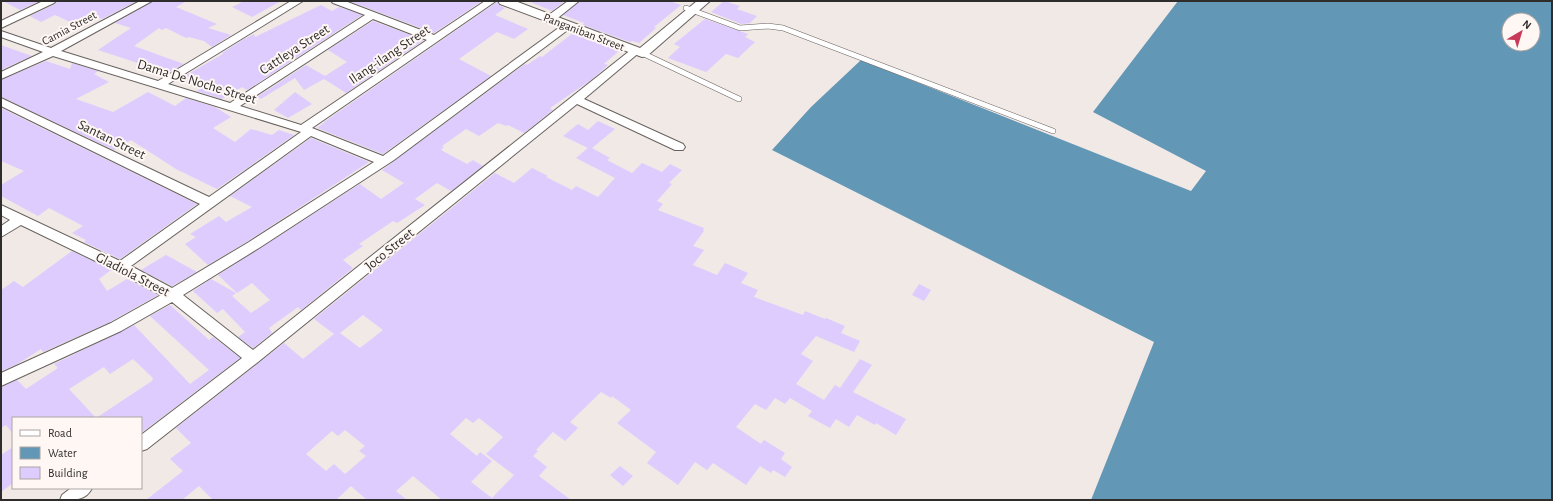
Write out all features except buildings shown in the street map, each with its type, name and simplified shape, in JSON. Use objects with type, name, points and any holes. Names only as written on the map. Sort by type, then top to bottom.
[{"type":"street","points":[[1,25],[51,1]]},
{"type":"street","name":"Camia Street","points":[[1,76],[52,52],[147,1]]},
{"type":"street","points":[[159,85],[298,1]]},
{"type":"street","points":[[336,1],[435,39]]},
{"type":"street","name":"Ilang-ilang Street","points":[[121,267],[306,131],[491,1]]},
{"type":"street","name":"Panganiban Street","points":[[504,1],[639,52]]},
{"type":"street","points":[[550,19],[574,1]]},
{"type":"street","points":[[639,52],[691,6],[704,1]]},
{"type":"street","name":"Cattleya Street","points":[[231,107],[372,15]]},
{"type":"street","points":[[1,380],[116,328],[173,295],[296,219],[383,161],[568,26]]},
{"type":"street","name":"Dama De Noche Street","points":[[1,34],[52,52],[306,131],[383,161]]},
{"type":"street","name":"Joco Street","points":[[142,443],[253,358],[575,99],[639,52]]},
{"type":"street","points":[[575,99],[679,147]]},
{"type":"street","name":"Santan Street","points":[[1,102],[210,203]]},
{"type":"street","name":"Gladiola Street","points":[[1,210],[19,220],[121,267],[173,295],[253,358]]},
{"type":"street","points":[[1,232],[19,220]]},
{"type":"street","points":[[68,500],[83,489]]},
{"type":"lane","points":[[691,6],[740,28],[768,26],[783,28],[1053,131]]},
{"type":"lane","points":[[639,52],[739,99]]},
{"type":"water","points":[[1178,1],[1552,1],[1552,500],[1091,500],[1154,342],[772,150],[811,107],[861,60],[1191,191],[1206,171],[1093,112]]}]
